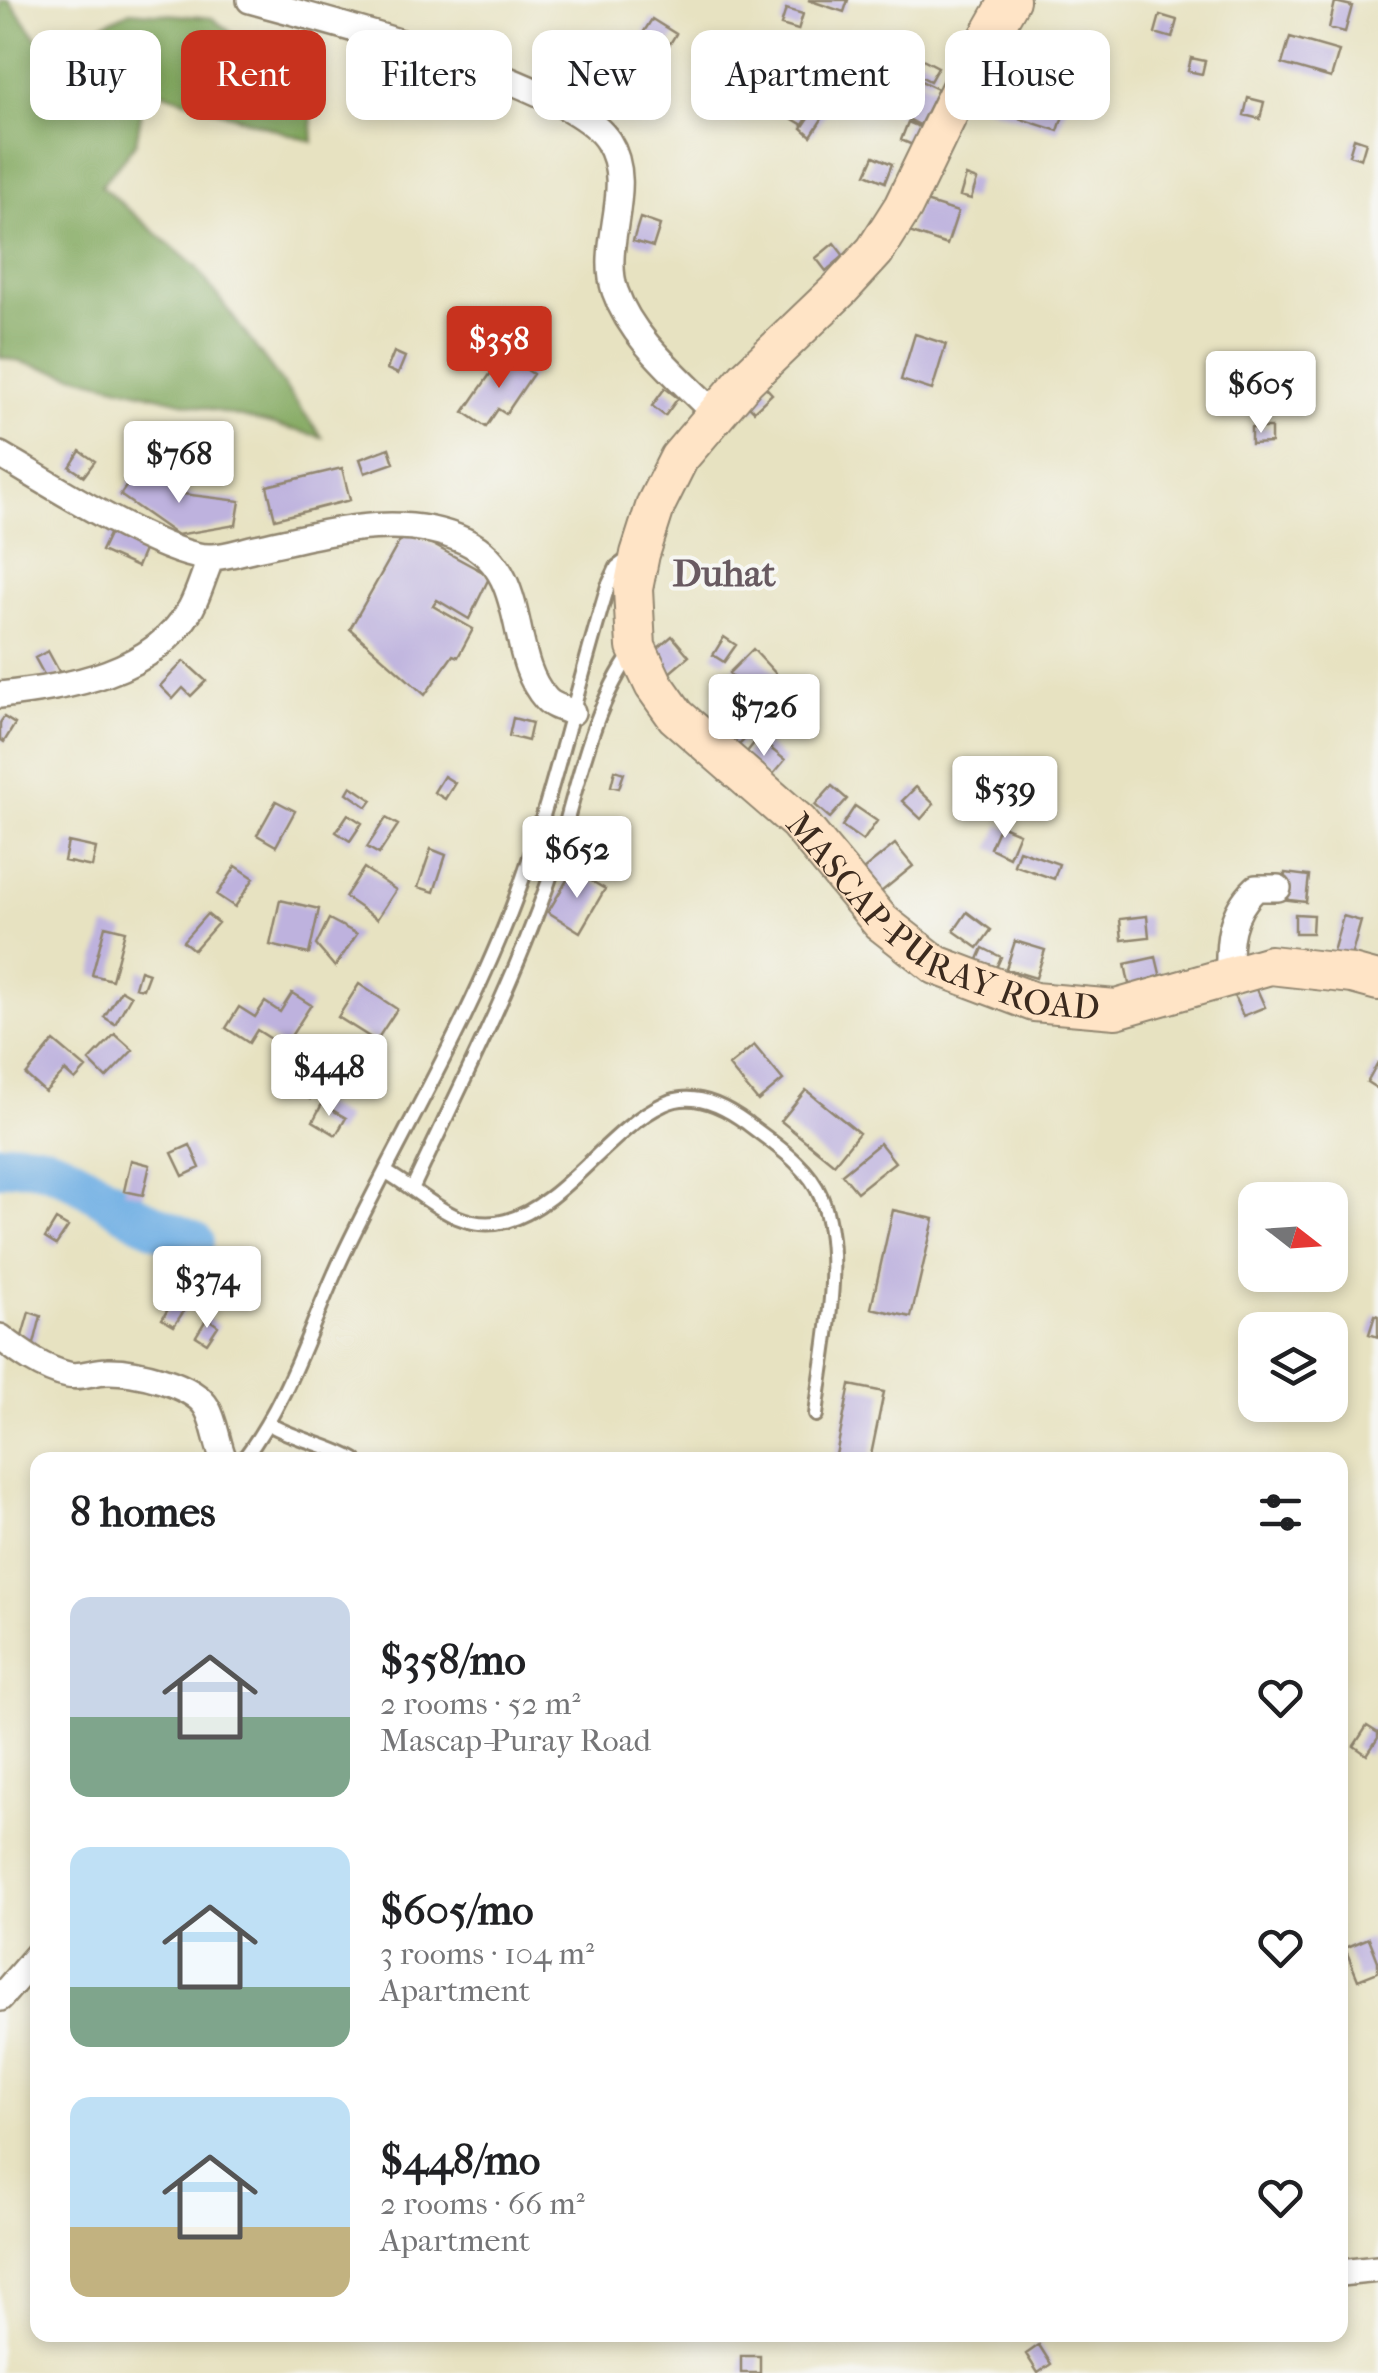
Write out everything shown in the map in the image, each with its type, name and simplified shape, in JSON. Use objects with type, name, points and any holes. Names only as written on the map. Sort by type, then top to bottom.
[{"type":"street","points":[[250,0],[495,75],[549,97],[588,120],[608,141],[618,174],[612,258],[614,288],[632,327],[715,414]]},
{"type":"street","name":"MASCAP-PURAY ROAD","points":[[1010,0],[875,251],[746,379],[679,458],[656,504],[640,554],[633,590],[636,647],[654,685],[676,716],[798,822],[882,922],[936,965],[1034,1002],[1116,1009],[1270,965],[1352,974],[1378,981]]},
{"type":"street","points":[[0,455],[158,543],[211,558],[401,524],[436,529],[469,542],[491,560],[505,583],[529,665],[546,700],[572,712]]},
{"type":"street","points":[[0,695],[121,670],[150,654],[171,636],[192,607],[211,558]]},
{"type":"street","points":[[1229,978],[1228,948],[1236,911],[1256,888],[1278,888]]},
{"type":"street","points":[[0,1337],[55,1371],[75,1376],[108,1370],[181,1386],[198,1396],[209,1410],[222,1452]]},
{"type":"street","points":[[0,1998],[30,1963]]},
{"type":"street","points":[[1348,2271],[1378,2269]]},
{"type":"lane","points":[[250,1452],[282,1401],[336,1270],[466,1010],[514,902],[608,586],[627,557],[640,554]]},
{"type":"lane","points":[[413,1187],[507,992],[566,828],[602,708],[617,672],[636,647]]},
{"type":"lane","points":[[386,1172],[461,1220],[474,1224],[507,1220],[534,1208],[666,1102],[697,1099],[727,1108],[798,1163],[820,1195],[830,1232],[831,1285],[816,1415]]},
{"type":"lane","points":[[269,1424],[291,1437],[337,1452]]},
{"type":"green space","points":[[0,0],[9,0],[31,30],[30,120],[140,120],[136,143],[101,186],[196,267],[322,437],[0,357]]},
{"type":"green space","points":[[130,11],[212,18],[228,30],[181,30],[181,99],[161,92],[161,30],[92,30]]},
{"type":"green space","points":[[246,120],[312,120],[313,142]]},
{"type":"building","points":[[808,0],[848,0],[844,12]]},
{"type":"building","points":[[1335,2],[1352,6],[1345,32],[1329,28]]},
{"type":"building","points":[[786,9],[803,14],[798,30],[781,25]]},
{"type":"building","points":[[1160,15],[1177,20],[1172,38],[1155,33]]},
{"type":"building","points":[[652,19],[670,30],[645,30]]},
{"type":"building","points":[[1290,37],[1339,51],[1331,78],[1282,64]]},
{"type":"building","points":[[1191,58],[1205,61],[1202,74],[1188,71]]},
{"type":"building","points":[[925,60],[938,67],[930,81],[925,78]]},
{"type":"building","points":[[925,83],[938,89],[925,115]]},
{"type":"building","points":[[1248,98],[1264,102],[1260,119],[1244,115]]},
{"type":"building","points":[[807,120],[821,120],[811,136],[802,128]]},
{"type":"building","points":[[1024,120],[1062,120],[1058,131]]},
{"type":"building","points":[[908,122],[922,128],[915,146],[901,140]]},
{"type":"building","points":[[1354,138],[1366,142],[1361,159],[1349,155]]},
{"type":"building","points":[[874,156],[892,164],[885,182],[866,174]]},
{"type":"building","points":[[966,176],[977,180],[971,199],[960,196]]},
{"type":"building","points":[[919,200],[958,212],[947,245],[909,232]]},
{"type":"building","points":[[640,218],[660,225],[653,247],[633,241]]},
{"type":"building","points":[[834,243],[844,256],[826,271],[816,258]]},
{"type":"building","points":[[915,334],[946,344],[932,390],[901,380]]},
{"type":"building","points":[[394,352],[405,357],[398,374],[387,369]]},
{"type":"building","points":[[504,354],[533,374],[506,414],[498,409],[486,427],[464,412]]},
{"type":"building","points":[[760,381],[772,394],[754,411],[742,399]]},
{"type":"building","points":[[665,388],[678,398],[665,416],[652,406]]},
{"type":"building","points":[[1251,428],[1271,428],[1271,443],[1251,444]]},
{"type":"building","points":[[389,448],[394,463],[365,473],[360,459]]},
{"type":"building","points":[[80,451],[95,461],[84,476],[70,467]]},
{"type":"building","points":[[139,468],[175,493],[240,501],[236,525],[177,535],[120,495]]},
{"type":"building","points":[[342,468],[350,500],[275,519],[267,486]]},
{"type":"building","points":[[112,528],[147,543],[137,567],[101,551]]},
{"type":"building","points":[[406,530],[490,576],[469,619],[437,600],[433,606],[473,629],[458,657],[453,655],[425,695],[350,629]]},
{"type":"building","points":[[672,636],[689,656],[667,675],[650,655]]},
{"type":"building","points":[[724,637],[736,645],[724,662],[713,655]]},
{"type":"building","points":[[753,649],[777,675],[753,698],[729,673]]},
{"type":"building","points":[[48,651],[61,675],[48,682],[35,658]]},
{"type":"building","points":[[184,661],[206,681],[191,696],[183,688],[173,699],[160,686]]},
{"type":"building","points":[[4,717],[15,724],[4,742],[0,739],[0,723]]},
{"type":"building","points":[[513,718],[532,723],[528,741],[509,736]]},
{"type":"building","points":[[736,718],[751,733],[729,755],[715,740]]},
{"type":"building","points":[[758,738],[785,760],[769,779],[743,757]]},
{"type":"building","points":[[615,770],[624,773],[619,788],[611,786]]},
{"type":"building","points":[[444,776],[455,783],[445,799],[434,792]]},
{"type":"building","points":[[351,786],[372,800],[367,807],[347,793]]},
{"type":"building","points":[[832,786],[847,799],[830,818],[815,805]]},
{"type":"building","points":[[916,787],[934,804],[921,819],[902,801]]},
{"type":"building","points":[[276,801],[295,811],[276,846],[257,835]]},
{"type":"building","points":[[855,806],[877,821],[863,841],[842,826]]},
{"type":"building","points":[[348,814],[362,823],[350,841],[336,832]]},
{"type":"building","points":[[386,818],[398,825],[379,854],[367,847]]},
{"type":"building","points":[[1000,825],[1019,833],[1009,857],[990,848]]},
{"type":"building","points":[[68,842],[96,848],[92,867],[64,861]]},
{"type":"building","points":[[895,844],[913,866],[881,892],[863,870]]},
{"type":"building","points":[[431,849],[446,855],[434,892],[418,887]]},
{"type":"building","points":[[1019,850],[1059,864],[1054,879],[1014,865]]},
{"type":"building","points":[[236,866],[254,878],[235,907],[217,895]]},
{"type":"building","points":[[364,868],[396,890],[377,919],[345,897]]},
{"type":"building","points":[[573,870],[605,889],[580,932],[548,912]]},
{"type":"building","points":[[1285,873],[1309,876],[1306,902],[1281,899]]},
{"type":"building","points":[[280,900],[319,909],[309,954],[270,945]]},
{"type":"building","points":[[967,912],[991,930],[978,948],[954,931]]},
{"type":"building","points":[[207,914],[218,923],[194,950],[183,941]]},
{"type":"building","points":[[1295,914],[1313,915],[1312,933],[1295,933]]},
{"type":"building","points":[[1147,916],[1149,937],[1122,940],[1120,919]]},
{"type":"building","points":[[1343,916],[1361,921],[1351,957],[1333,952]]},
{"type":"building","points":[[329,919],[357,934],[335,967],[316,945]]},
{"type":"building","points":[[105,926],[125,931],[112,980],[92,975]]},
{"type":"building","points":[[1015,941],[1045,950],[1036,978],[1006,969]]},
{"type":"building","points":[[983,948],[1001,957],[991,979],[973,971]]},
{"type":"building","points":[[1156,957],[1162,982],[1130,989],[1125,964]]},
{"type":"building","points":[[140,970],[149,973],[143,989],[135,987]]},
{"type":"building","points":[[359,984],[397,1009],[376,1041],[338,1017]]},
{"type":"building","points":[[1256,987],[1265,1007],[1243,1016],[1234,996]]},
{"type":"building","points":[[121,990],[131,996],[115,1024],[104,1017]]},
{"type":"building","points":[[292,993],[311,1005],[284,1047],[257,1030],[249,1043],[226,1028],[239,1007],[255,1017],[265,1002],[280,1012]]},
{"type":"building","points":[[115,1034],[133,1050],[106,1078],[89,1061]]},
{"type":"building","points":[[54,1041],[86,1068],[75,1080],[65,1071],[45,1092],[26,1075]]},
{"type":"building","points":[[754,1045],[783,1080],[758,1101],[729,1066]]},
{"type":"building","points":[[307,1050],[330,1063],[310,1099],[287,1086]]},
{"type":"building","points":[[1378,1062],[1378,1089],[1367,1082]]},
{"type":"building","points":[[806,1090],[859,1133],[834,1164],[781,1121]]},
{"type":"building","points":[[322,1104],[346,1118],[336,1135],[313,1121]]},
{"type":"building","points":[[880,1143],[895,1162],[857,1192],[842,1174]]},
{"type":"building","points":[[190,1145],[200,1168],[183,1176],[172,1153]]},
{"type":"building","points":[[131,1160],[150,1165],[143,1195],[124,1191]]},
{"type":"building","points":[[893,1210],[934,1219],[911,1317],[871,1308]]},
{"type":"building","points":[[56,1220],[68,1227],[56,1245],[45,1238]]},
{"type":"building","points":[[173,1301],[185,1309],[174,1326],[162,1319]]},
{"type":"building","points":[[29,1312],[41,1316],[34,1344],[21,1340]]},
{"type":"building","points":[[1375,1315],[1378,1316],[1378,1337],[1369,1334]]},
{"type":"building","points":[[207,1318],[218,1326],[207,1343],[196,1336]]},
{"type":"building","points":[[850,1385],[884,1392],[872,1452],[837,1452]]},
{"type":"building","points":[[1367,1726],[1378,1733],[1378,1738],[1367,1755],[1354,1746]]},
{"type":"building","points":[[1369,1938],[1378,1972],[1358,1980],[1348,1947]]},
{"type":"building","points":[[1039,2345],[1051,2364],[1038,2373],[1026,2354]]},
{"type":"building","points":[[741,2356],[760,2356],[760,2373],[741,2373]]},
{"type":"waterway","points":[[0,1165],[19,1162],[54,1169],[143,1220],[193,1242]]},
{"type":"district","name":"Duhat","points":[[724,573]]}]
